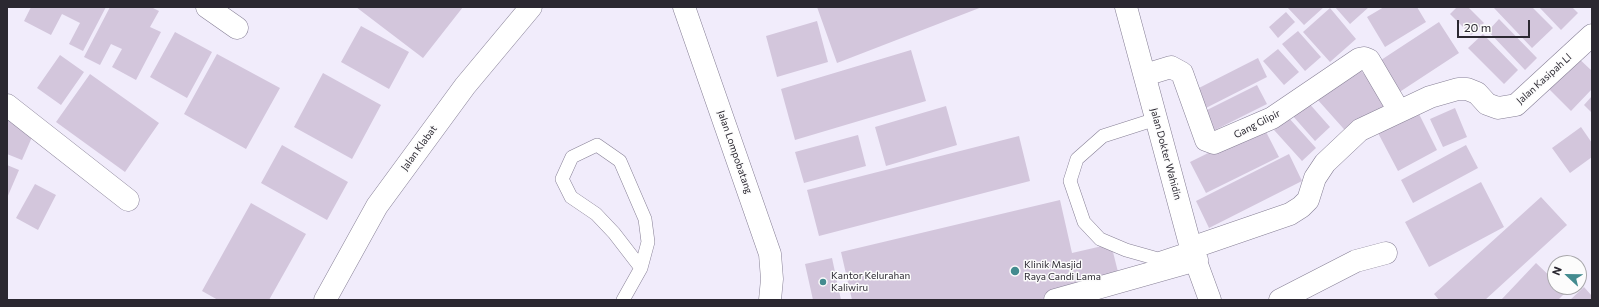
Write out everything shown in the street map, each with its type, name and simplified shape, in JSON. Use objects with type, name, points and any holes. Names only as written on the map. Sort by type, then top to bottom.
[{"type":"main road","points":[[207,7],[237,28]]},
{"type":"main road","name":"Jalan Klabat","points":[[325,300],[377,206],[465,86],[531,7]]},
{"type":"main road","name":"Jalan Lompobatang","points":[[684,7],[770,254],[772,279],[770,300]]},
{"type":"main road","name":"Jalan Dokter Wahidin","points":[[1126,7],[1194,254],[1210,300]]},
{"type":"main road","name":"Jalan Kasipah Ll","points":[[1194,254],[1290,214],[1301,207],[1308,200],[1315,178],[1325,163],[1360,130],[1430,97],[1458,89],[1467,89],[1477,93],[1487,104],[1498,108],[1516,105],[1592,35]]},
{"type":"main road","name":"Gang Glipir","points":[[1145,75],[1171,67],[1182,73],[1206,140],[1214,144],[1272,118],[1359,58],[1369,60],[1400,111]]},
{"type":"main road","points":[[7,105],[128,200]]},
{"type":"main road","points":[[1280,300],[1356,261],[1386,253]]},
{"type":"main road","points":[[1055,300],[1194,254]]},
{"type":"lane","points":[[1156,119],[1103,136],[1077,160],[1070,181],[1084,222],[1100,239],[1126,250],[1158,259],[1194,254]]},
{"type":"lane","points":[[623,300],[642,268],[648,242],[645,219],[620,161],[597,145],[572,157],[562,179],[571,197],[596,214],[614,233],[642,268]]},
{"type":"building","points":[[31,7],[106,7],[83,51],[69,44],[80,23],[62,14],[51,35],[24,21]]},
{"type":"building","points":[[110,7],[151,7],[159,11],[150,27],[161,32],[136,80],[112,67],[122,49],[111,44],[100,65],[84,57]]},
{"type":"building","points":[[356,7],[463,7],[423,58]]},
{"type":"building","points":[[817,7],[982,7],[837,63]]},
{"type":"building","points":[[1287,7],[1324,7],[1304,25]]},
{"type":"building","points":[[1335,7],[1369,7],[1350,24]]},
{"type":"building","points":[[1384,7],[1417,7],[1426,22],[1385,47],[1367,17]]},
{"type":"building","points":[[1457,7],[1468,7],[1484,23],[1471,35],[1450,14]]},
{"type":"building","points":[[1532,7],[1553,28],[1532,48],[1494,8]]},
{"type":"building","points":[[1539,7],[1572,7],[1578,13],[1561,30]]},
{"type":"building","points":[[1330,8],[1356,39],[1330,62],[1303,32]]},
{"type":"building","points":[[1286,12],[1295,22],[1278,38],[1269,27]]},
{"type":"building","points":[[1499,19],[1537,58],[1525,70],[1488,31]]},
{"type":"building","points":[[817,21],[828,62],[777,77],[766,36]]},
{"type":"building","points":[[1439,22],[1459,53],[1398,93],[1378,62]]},
{"type":"building","points":[[361,26],[409,52],[389,89],[341,62]]},
{"type":"building","points":[[1298,31],[1321,57],[1305,71],[1282,44]]},
{"type":"building","points":[[175,32],[212,52],[187,98],[150,77]]},
{"type":"building","points":[[1483,34],[1518,70],[1504,84],[1468,48]]},
{"type":"building","points":[[1278,49],[1299,72],[1284,85],[1263,61]]},
{"type":"building","points":[[911,50],[926,101],[795,140],[781,89]]},
{"type":"building","points":[[217,54],[280,88],[246,149],[184,114]]},
{"type":"building","points":[[1574,54],[1592,71],[1592,89],[1571,111],[1545,85]]},
{"type":"building","points":[[60,55],[84,72],[61,105],[37,88]]},
{"type":"building","points":[[1258,58],[1267,77],[1202,110],[1193,91]]},
{"type":"building","points":[[1355,64],[1389,102],[1351,137],[1317,99]]},
{"type":"building","points":[[323,73],[381,105],[352,159],[294,127]]},
{"type":"building","points":[[90,74],[159,123],[125,172],[56,122]]},
{"type":"building","points":[[1257,85],[1267,104],[1213,131],[1203,112]]},
{"type":"building","points":[[1592,96],[1592,113],[1584,105]]},
{"type":"building","points":[[1307,101],[1330,127],[1315,141],[1292,115]]},
{"type":"building","points":[[946,106],[957,145],[886,166],[875,127]]},
{"type":"building","points":[[1455,108],[1467,137],[1443,147],[1430,119]]},
{"type":"building","points":[[1418,112],[1437,150],[1398,171],[1378,133]]},
{"type":"building","points":[[7,115],[36,128],[22,160],[7,154]]},
{"type":"building","points":[[1288,117],[1316,148],[1302,161],[1274,130]]},
{"type":"building","points":[[1263,126],[1279,157],[1206,193],[1190,162]]},
{"type":"building","points":[[1581,127],[1592,143],[1592,157],[1570,173],[1552,148]]},
{"type":"building","points":[[858,135],[866,166],[804,183],[795,152]]},
{"type":"building","points":[[1019,136],[1030,181],[819,236],[807,190]]},
{"type":"building","points":[[282,145],[348,182],[327,220],[261,183]]},
{"type":"building","points":[[1466,145],[1478,168],[1413,203],[1401,180]]},
{"type":"building","points":[[1289,154],[1302,181],[1209,228],[1196,201]]},
{"type":"building","points":[[7,165],[19,170],[7,198]]},
{"type":"building","points":[[1481,182],[1504,227],[1429,267],[1405,222]]},
{"type":"building","points":[[35,184],[56,195],[38,230],[16,218]]},
{"type":"building","points":[[1541,197],[1567,225],[1485,300],[1439,300],[1434,294]]},
{"type":"building","points":[[1060,200],[1072,253],[1111,244],[1120,280],[1038,300],[852,300],[841,252]]},
{"type":"building","points":[[251,203],[306,234],[269,300],[218,300],[202,291]]},
{"type":"building","name":"Kantor Kelurahan Kaliwiru","points":[[832,258],[841,300],[813,300],[805,264]]},
{"type":"building","points":[[1536,263],[1547,273],[1547,295],[1563,295],[1558,300],[1501,300]]},
{"type":"building","points":[[1587,290],[1592,296],[1592,300],[1570,300],[1575,295],[1587,295]]},
{"type":"place","name":"Klinik Masjid Raya Candi Lama","points":[[1015,271]]},
{"type":"place","name":"Kantor Kelurahan Kaliwiru","points":[[823,282]]}]
